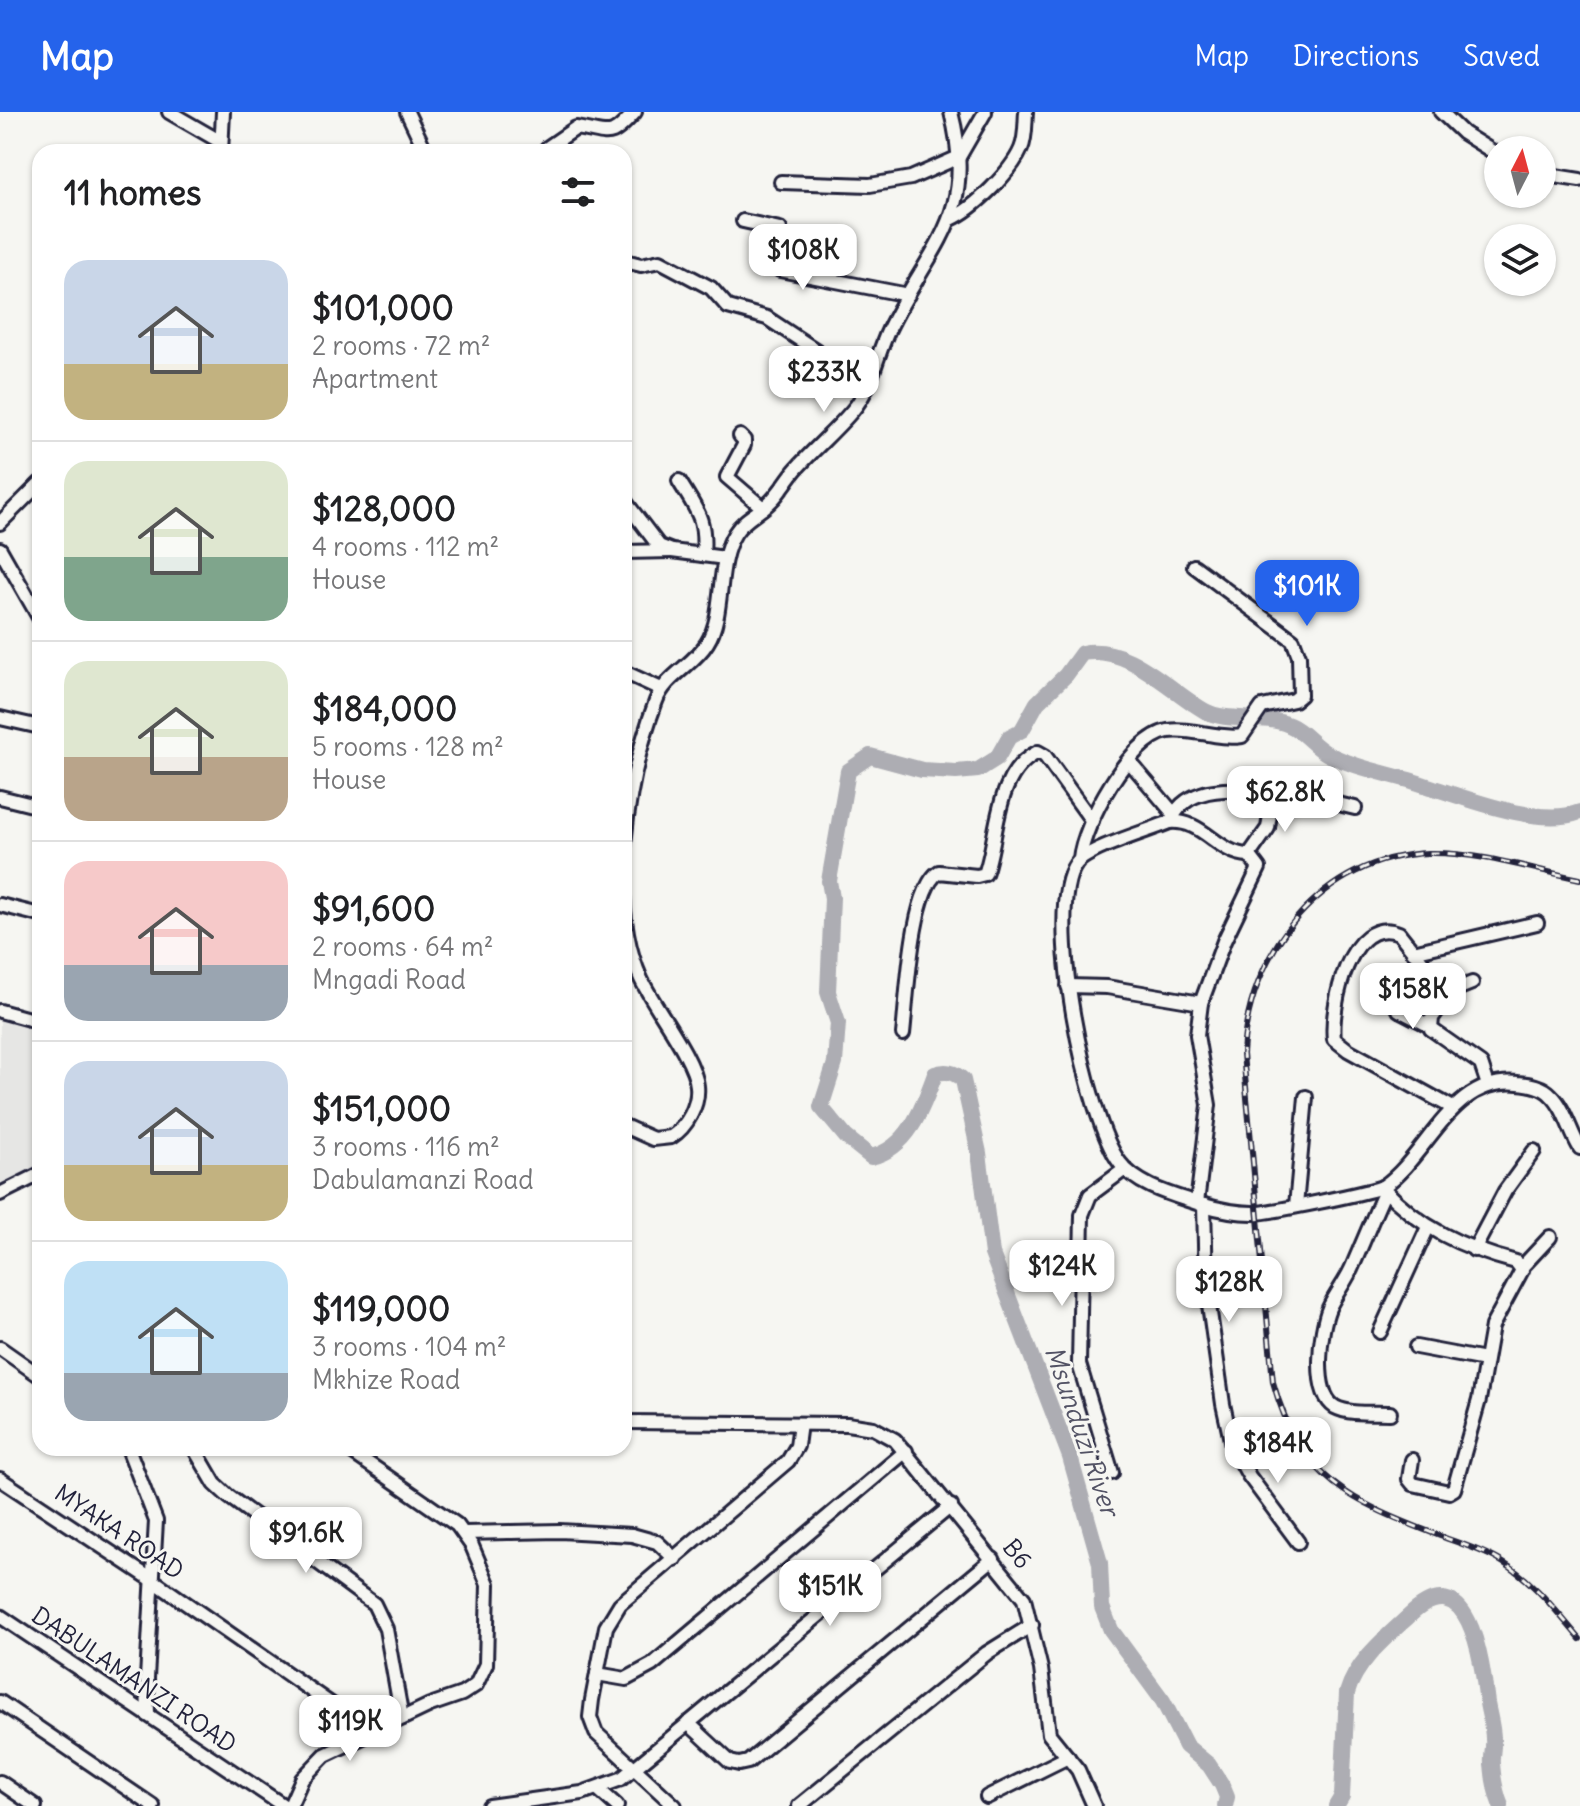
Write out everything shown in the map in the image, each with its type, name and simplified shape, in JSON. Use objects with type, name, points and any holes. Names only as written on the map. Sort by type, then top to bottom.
[{"type":"street","points":[[169,112],[217,144]]},
{"type":"street","points":[[221,144],[223,112]]},
{"type":"street","points":[[407,112],[422,144]]},
{"type":"street","points":[[553,144],[576,128],[605,136],[613,134],[635,112]]},
{"type":"street","points":[[632,762],[661,689],[707,643],[725,558],[736,531],[763,508],[854,409],[889,328],[951,219],[958,195],[959,157],[951,112]]},
{"type":"street","points":[[781,182],[885,185],[918,176],[959,157],[985,112]]},
{"type":"street","points":[[951,219],[972,207],[1015,160],[1023,143],[1026,112]]},
{"type":"street","points":[[1441,112],[1463,133],[1484,146]]},
{"type":"street","points":[[1556,176],[1580,180]]},
{"type":"street","points":[[743,221],[780,229],[780,270],[908,295]]},
{"type":"street","points":[[632,263],[641,265],[660,261],[711,288],[728,307],[767,318],[824,355],[873,371]]},
{"type":"street","points":[[740,436],[744,445],[727,477],[763,508]]},
{"type":"street","points":[[679,481],[702,519],[705,530],[703,555]]},
{"type":"street","points":[[0,523],[32,491]]},
{"type":"street","points":[[632,511],[653,541],[672,551]]},
{"type":"street","points":[[0,549],[32,605]]},
{"type":"street","points":[[632,552],[672,551],[725,558]]},
{"type":"street","points":[[1194,566],[1293,640],[1297,647],[1300,695],[1294,700],[1262,707],[1242,736],[1167,731],[1150,740],[1107,788],[1083,840],[1080,859],[1069,877],[1064,897],[1068,986],[1106,1137],[1125,1169],[1140,1180],[1201,1204],[1257,1214],[1384,1189]]},
{"type":"street","points":[[632,676],[661,689]]},
{"type":"street","points":[[0,718],[32,725]]},
{"type":"street","points":[[903,1034],[922,894],[931,877],[939,872],[985,874],[1000,807],[1012,780],[1030,757],[1038,752],[1045,756],[1092,821]]},
{"type":"street","points":[[1129,761],[1172,818],[1195,825],[1228,851],[1249,855],[1258,864],[1257,877],[1224,941],[1201,1003],[1197,1035],[1209,1105],[1201,1204],[1204,1255],[1212,1331],[1232,1445],[1249,1476],[1298,1542]]},
{"type":"street","points":[[1080,859],[1172,818],[1182,803],[1211,791],[1273,794],[1355,808]]},
{"type":"street","points":[[1249,855],[1268,828],[1273,794]]},
{"type":"street","points":[[0,797],[32,805]]},
{"type":"street","points":[[0,905],[32,913]]},
{"type":"street","points":[[1413,952],[1537,923]]},
{"type":"street","points":[[1447,993],[1399,933],[1390,930],[1377,933],[1361,943],[1345,969],[1334,1039],[1340,1046],[1453,1108]]},
{"type":"street","points":[[632,963],[687,1059],[697,1086],[692,1113],[685,1125],[671,1137],[653,1139],[632,1130]]},
{"type":"street","points":[[1430,1026],[1447,993],[1472,983]]},
{"type":"street","points":[[1068,986],[1107,987],[1201,1003]]},
{"type":"street","points":[[1399,1010],[1430,1026],[1433,1032],[1481,1064],[1488,1085]]},
{"type":"street","points":[[0,1011],[32,1020]]},
{"type":"street","points":[[1390,1413],[1356,1412],[1332,1405],[1324,1394],[1320,1362],[1329,1307],[1352,1267],[1384,1189],[1453,1108],[1488,1085],[1514,1082],[1550,1093],[1580,1148]]},
{"type":"street","points":[[1296,1206],[1306,1097]]},
{"type":"street","points":[[1474,1250],[1505,1191],[1534,1151]]},
{"type":"street","points":[[1112,1473],[1079,1364],[1082,1215],[1090,1195],[1125,1169]]},
{"type":"street","points":[[0,1194],[32,1178]]},
{"type":"street","points":[[1384,1189],[1428,1227],[1474,1250],[1516,1262],[1521,1268]]},
{"type":"street","points":[[1380,1332],[1428,1227]]},
{"type":"street","points":[[1412,1460],[1409,1479],[1413,1484],[1449,1492],[1454,1489],[1479,1400],[1492,1326],[1521,1268],[1550,1237]]},
{"type":"street","points":[[1416,1347],[1485,1360]]},
{"type":"street","points":[[0,1348],[32,1370]]},
{"type":"street","name":"B6","points":[[632,1422],[873,1428],[906,1451],[1024,1599],[1032,1625],[1047,1728],[1078,1770],[1094,1806]]},
{"type":"street","points":[[675,1806],[603,1740],[592,1724],[590,1708],[606,1627],[612,1612],[788,1461],[797,1446],[800,1424]]},
{"type":"street","points":[[597,1674],[626,1679],[652,1665],[906,1451]]},
{"type":"street","points":[[131,1456],[156,1521],[147,1678],[148,1715]]},
{"type":"street","points":[[199,1456],[215,1484],[228,1496],[374,1604],[386,1629],[402,1718]]},
{"type":"street","points":[[290,1806],[302,1779],[316,1762],[371,1732],[462,1694],[481,1679],[489,1633],[489,1596],[485,1571],[465,1533],[357,1456]]},
{"type":"street","name":"MYAKA ROAD","points":[[0,1479],[154,1581],[371,1732]]},
{"type":"street","points":[[489,1806],[598,1789],[621,1779],[951,1506]]},
{"type":"street","points":[[465,1533],[560,1531],[632,1535],[657,1542],[675,1559]]},
{"type":"street","points":[[688,1723],[730,1762],[748,1762],[993,1559]]},
{"type":"street","name":"DABULAMANZI ROAD","points":[[0,1616],[284,1806]]},
{"type":"street","points":[[799,1806],[987,1653],[1032,1625]]},
{"type":"street","points":[[0,1702],[153,1806]]},
{"type":"street","points":[[987,1797],[1068,1757]]},
{"type":"street","points":[[0,1782],[34,1806]]},
{"type":"street","points":[[598,1789],[617,1806]]},
{"type":"shaded area","points":[[0,1018],[32,1026],[32,1173],[0,1188]]},
{"type":"waterway","name":"Msunduzi River","points":[[1225,1806],[1227,1797],[1222,1785],[1209,1765],[1186,1746],[1163,1701],[1111,1630],[1102,1607],[1100,1563],[1070,1457],[992,1254],[979,1153],[963,1080],[950,1072],[935,1074],[919,1112],[905,1135],[895,1145],[871,1157],[846,1137],[821,1107],[835,1063],[838,1023],[828,992],[832,898],[829,881],[848,771],[870,756],[922,770],[978,770],[997,758],[1009,737],[1022,730],[1037,703],[1066,675],[1082,653],[1099,652],[1132,662],[1214,715],[1289,725],[1323,751],[1358,766],[1518,813],[1562,816],[1580,812]]},
{"type":"waterway","name":"Msunduzi River","points":[[1336,1806],[1342,1796],[1347,1693],[1351,1682],[1372,1651],[1408,1617],[1429,1602],[1446,1600],[1459,1607],[1469,1622],[1476,1642],[1492,1730],[1493,1774],[1501,1806]]},
{"type":"railway","points":[[1580,879],[1486,858],[1448,853],[1390,859],[1356,872],[1324,891],[1298,917],[1276,947],[1259,980],[1248,1016],[1243,1054],[1273,1382],[1298,1443],[1315,1465],[1356,1498],[1409,1524],[1487,1554],[1514,1570],[1544,1597],[1580,1639]]}]
